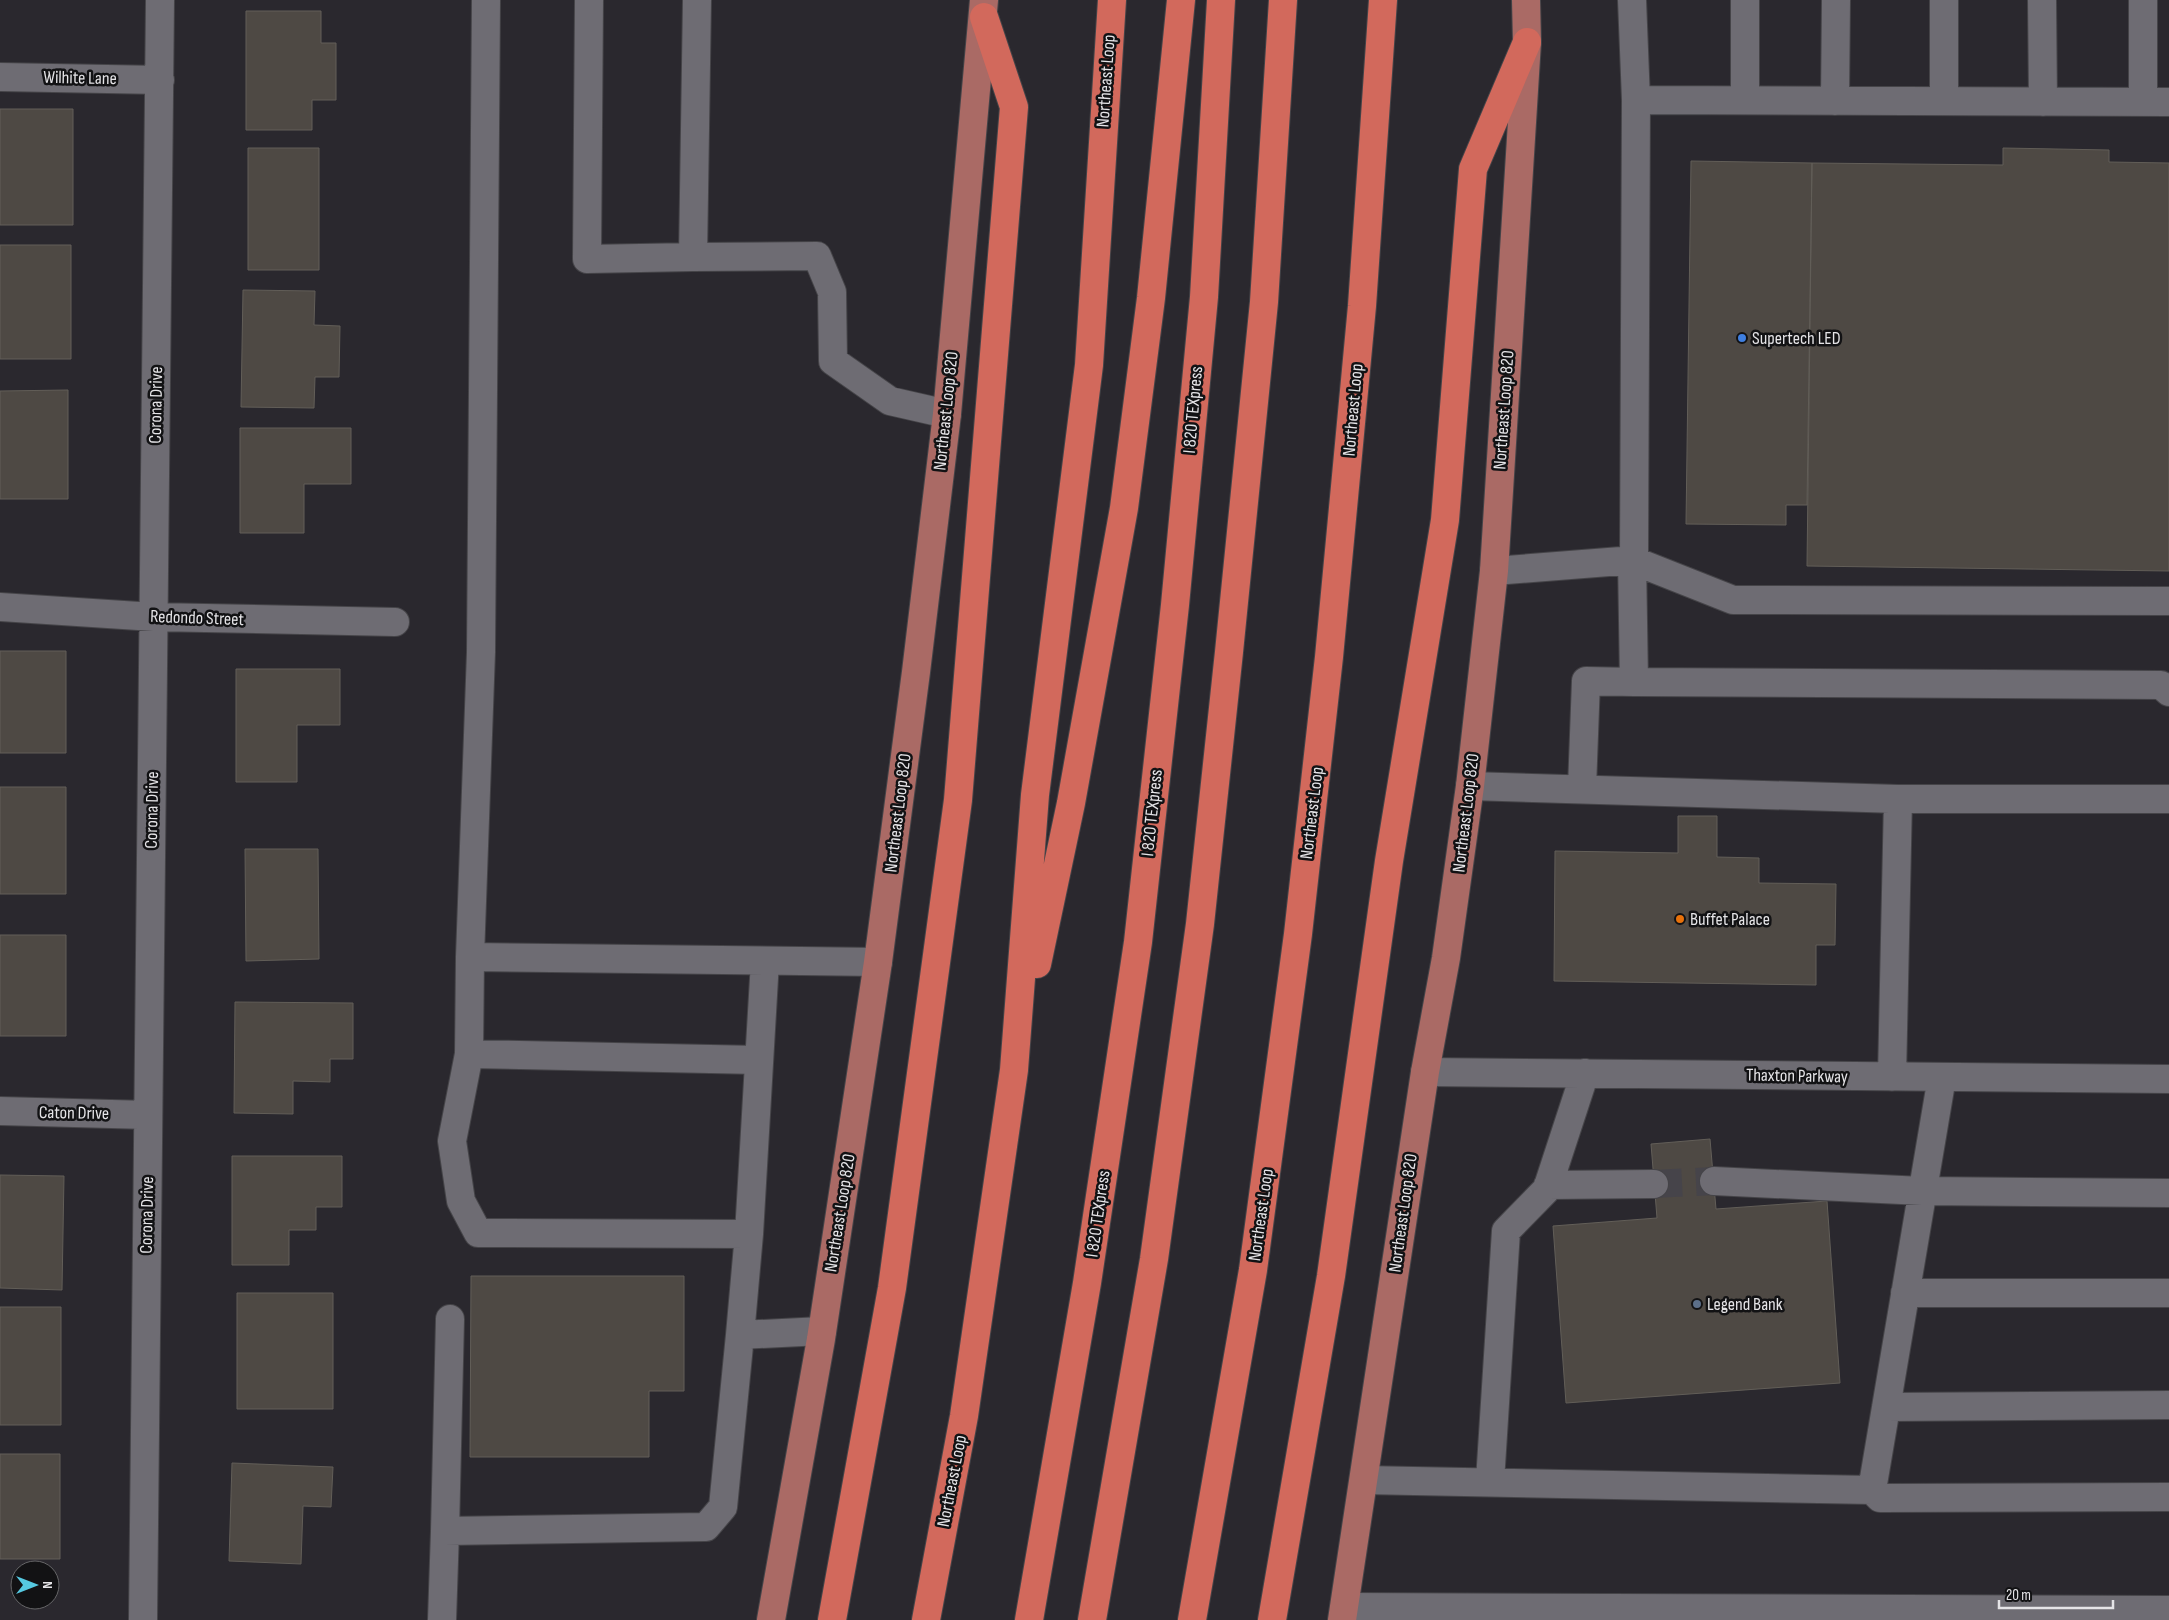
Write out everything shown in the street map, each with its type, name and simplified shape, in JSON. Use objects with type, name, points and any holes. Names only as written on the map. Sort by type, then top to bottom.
[{"type":"highway","name":"Northeast Loop","points":[[926,1620],[964,1416],[1014,1070],[1035,795],[1089,365],[1112,0]]},
{"type":"highway","points":[[1014,1070],[1071,803],[1124,508],[1151,298],[1181,0]]},
{"type":"highway","name":"I 820 TEXpress","points":[[1029,1620],[1087,1283],[1138,942],[1175,605],[1204,297],[1221,0]]},
{"type":"highway","points":[[1092,1620],[1154,1258],[1200,924],[1264,302],[1283,0]]},
{"type":"highway","name":"Northeast Loop","points":[[1192,1620],[1253,1270],[1301,904],[1330,657],[1362,306],[1383,0]]},
{"type":"highway","points":[[832,1620],[892,1288],[958,800],[1014,107],[984,8]]},
{"type":"highway","points":[[1272,1620],[1331,1276],[1389,861],[1445,520],[1473,169],[1527,42]]},
{"type":"main road","name":"Northeast Loop 820","points":[[1344,1614],[1424,1072],[1446,958],[1470,786],[1494,571],[1527,42],[1526,0]]},
{"type":"main road","name":"Northeast Loop 820","points":[[771,1620],[822,1331],[878,962],[947,414],[984,8]]},
{"type":"street","name":"Corona Drive","points":[[143,1620],[160,0]]},
{"type":"street","points":[[486,0],[481,652],[470,957],[469,1054],[452,1141],[461,1201],[478,1233],[749,1234]]},
{"type":"street","points":[[589,0],[587,259],[817,256],[832,292],[833,361],[890,401],[947,414]]},
{"type":"street","points":[[693,257],[697,0]]},
{"type":"street","points":[[1632,0],[1636,100],[1634,560],[1632,560],[1634,682]]},
{"type":"street","points":[[1745,0],[1745,100]]},
{"type":"street","points":[[1835,101],[1836,0]]},
{"type":"street","points":[[1944,0],[1944,101]]},
{"type":"street","points":[[2042,0],[2043,102]]},
{"type":"street","points":[[1636,100],[2156,102],[2143,0]]},
{"type":"street","name":"Wilhite Lane","points":[[0,76],[160,80]]},
{"type":"street","points":[[1494,571],[1632,560],[1733,600],[2169,602]]},
{"type":"street","name":"Redondo Street","points":[[0,607],[154,617],[395,622]]},
{"type":"street","points":[[1582,788],[1586,681],[2161,685],[2169,692]]},
{"type":"street","points":[[1470,786],[1582,788],[1898,800],[2169,799]]},
{"type":"street","points":[[1892,1077],[1898,800]]},
{"type":"street","points":[[470,957],[878,962]]},
{"type":"street","points":[[445,1531],[706,1527],[723,1507],[749,1234],[765,960]]},
{"type":"street","points":[[469,1054],[758,1060]]},
{"type":"street","name":"Thaxton Parkway","points":[[1424,1072],[2169,1079]]},
{"type":"street","points":[[1490,1481],[1506,1231],[1547,1189],[1585,1073]]},
{"type":"street","points":[[1872,1490],[1942,1077]]},
{"type":"street","name":"Caton Drive","points":[[0,1111],[148,1115]]},
{"type":"street","points":[[1714,1181],[1922,1191],[2169,1193]]},
{"type":"street","points":[[1548,1185],[1654,1184]]},
{"type":"street","points":[[1905,1293],[2169,1293]]},
{"type":"street","points":[[442,1620],[450,1319]]},
{"type":"street","points":[[740,1335],[822,1331]]},
{"type":"street","points":[[1886,1407],[2169,1405]]},
{"type":"street","points":[[1364,1480],[1872,1490],[1880,1498],[2169,1497]]},
{"type":"street","points":[[1344,1614],[2077,1615],[2169,1610]]},
{"type":"building","points":[[246,11],[321,11],[321,43],[336,43],[336,100],[312,100],[312,130],[246,130]]},
{"type":"building","points":[[0,109],[73,109],[73,225],[0,225]]},
{"type":"building","points":[[248,148],[319,148],[319,270],[248,270]]},
{"type":"building","points":[[2003,148],[2109,150],[2109,162],[2169,163],[2169,571],[1807,566],[1812,163],[2003,165]]},
{"type":"building","points":[[1691,161],[1812,163],[1807,505],[1786,505],[1786,525],[1686,524]]},
{"type":"building","points":[[0,245],[71,245],[71,359],[0,359]]},
{"type":"building","points":[[243,290],[315,291],[314,325],[340,326],[339,377],[315,377],[314,408],[241,407]]},
{"type":"building","points":[[68,390],[68,499],[0,499],[0,391]]},
{"type":"building","points":[[240,428],[351,428],[351,484],[304,484],[304,533],[240,533]]},
{"type":"building","points":[[0,651],[66,651],[66,753],[0,753]]},
{"type":"building","points":[[236,669],[340,669],[340,725],[297,725],[297,782],[236,782]]},
{"type":"building","points":[[0,787],[66,787],[66,894],[0,894]]},
{"type":"building","points":[[1678,816],[1717,816],[1717,857],[1759,858],[1759,883],[1836,884],[1835,945],[1816,945],[1816,985],[1554,981],[1555,851],[1678,853]]},
{"type":"building","points":[[245,849],[318,849],[319,959],[246,961]]},
{"type":"building","points":[[0,935],[66,935],[66,1036],[0,1036]]},
{"type":"building","points":[[235,1002],[353,1003],[353,1059],[330,1059],[330,1082],[293,1081],[293,1114],[234,1113]]},
{"type":"building","name":"Legend Bank","points":[[1710,1139],[1716,1209],[1827,1201],[1840,1383],[1566,1403],[1553,1226],[1657,1218],[1651,1144]]},
{"type":"building","points":[[232,1156],[342,1156],[342,1207],[316,1207],[316,1230],[289,1230],[289,1265],[232,1265]]},
{"type":"building","points":[[0,1175],[64,1176],[62,1290],[0,1288]]},
{"type":"building","points":[[471,1276],[684,1276],[684,1391],[649,1391],[649,1457],[470,1457]]},
{"type":"building","points":[[237,1293],[333,1293],[333,1409],[237,1409]]},
{"type":"building","points":[[0,1307],[61,1307],[61,1425],[0,1425]]},
{"type":"building","points":[[0,1454],[60,1454],[60,1559],[0,1559]]},
{"type":"building","points":[[232,1463],[333,1467],[331,1507],[303,1506],[301,1564],[229,1561]]},
{"type":"tunnel","points":[[1654,1184],[1714,1181]]},
{"type":"place","name":"Supertech LED","points":[[1742,338]]},
{"type":"place","name":"Buffet Palace","points":[[1680,919]]},
{"type":"place","name":"Legend Bank","points":[[1697,1304]]}]
